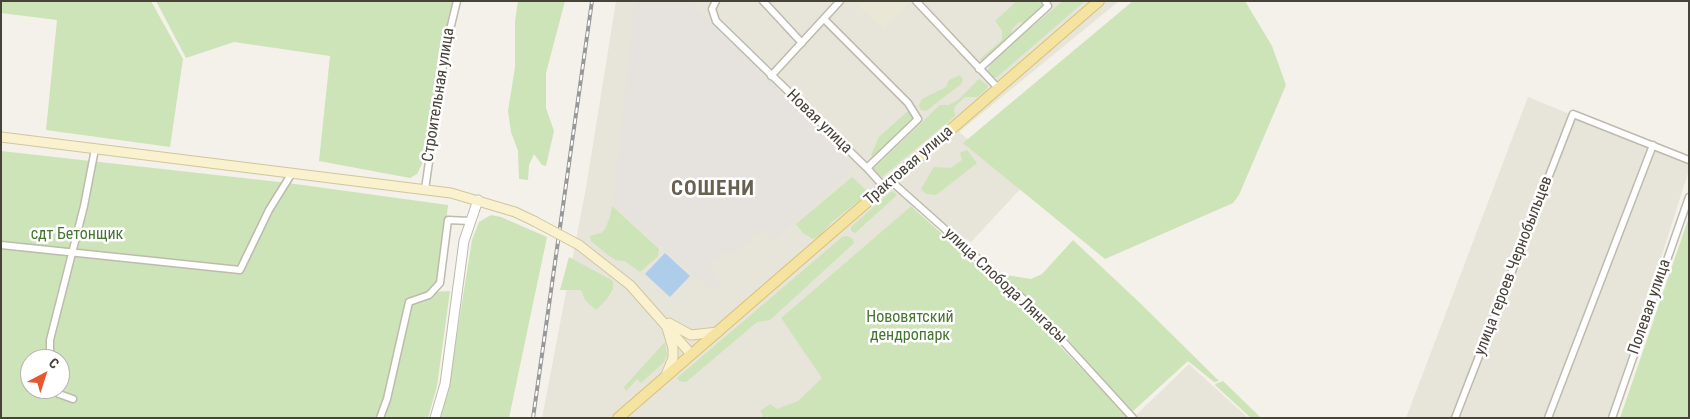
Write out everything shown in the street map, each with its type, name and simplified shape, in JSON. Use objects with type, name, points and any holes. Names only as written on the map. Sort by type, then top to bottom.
[{"type":"main road","name":"Трактовая улица","points":[[691,354],[1099,1]]},
{"type":"main road","points":[[1,137],[425,189],[478,200],[515,212],[579,245],[630,285],[661,317],[691,354],[618,418]]},
{"type":"main road","points":[[661,317],[691,335],[718,332]]},
{"type":"main road","points":[[661,317],[673,348],[673,358],[666,375]]},
{"type":"street","name":"Строительная улица","points":[[425,189],[446,46],[457,1]]},
{"type":"street","name":"Новая улица","points":[[716,1],[712,9],[716,21],[867,168],[888,185]]},
{"type":"street","points":[[763,1],[802,44]]},
{"type":"street","points":[[771,76],[840,1]]},
{"type":"street","points":[[916,1],[998,88]]},
{"type":"street","points":[[979,69],[1048,6],[1046,1]]},
{"type":"street","points":[[824,19],[908,103],[918,119],[867,168]]},
{"type":"street","name":"улица героев Чернобыльцев","points":[[1455,418],[1573,114],[1653,146]]},
{"type":"street","points":[[1548,418],[1653,146],[1689,160]]},
{"type":"street","points":[[50,349],[50,340],[73,252],[96,149]]},
{"type":"street","points":[[1,245],[240,270],[269,210],[292,173]]},
{"type":"street","name":"улица Слобода Лянгасы","points":[[888,185],[1029,304],[1133,418]]},
{"type":"street","name":"Полевая улица","points":[[1612,418],[1689,197]]},
{"type":"street","points":[[435,418],[444,384],[462,256],[470,221],[478,200]]},
{"type":"street","points":[[380,418],[392,382],[409,302],[429,295],[440,283],[448,220],[470,221]]},
{"type":"shaded area","name":"СОШЕНИ","points":[[616,1],[1119,1],[959,132],[1024,185],[971,242],[911,206],[781,318],[823,378],[798,401],[761,418],[542,418],[586,188]]},
{"type":"shaded area","points":[[635,1],[686,1],[694,5],[854,166],[773,242],[762,229],[732,255],[728,250],[708,266],[722,283],[713,292],[613,205]]},
{"type":"shaded area","points":[[853,1],[908,1],[909,3],[884,29]]},
{"type":"shaded area","points":[[1528,97],[1689,163],[1689,170],[1610,418],[1406,418]]},
{"type":"shaded area","points":[[1189,364],[1248,418],[1133,418]]},
{"type":"green space","points":[[1,1],[151,1],[183,59],[170,147],[46,130],[57,20],[1,13]]},
{"type":"green space","points":[[156,1],[455,1],[448,21],[422,164],[417,174],[410,178],[319,161],[330,56],[234,42],[186,58]]},
{"type":"green space","points":[[518,1],[565,1],[546,73],[546,108],[554,131],[546,166],[542,165],[534,154],[529,165],[528,180],[519,179],[518,151],[511,132],[508,111],[515,67],[515,21]]},
{"type":"green space","points":[[1017,1],[1045,2],[1042,8],[1024,23],[1019,22],[1012,29],[1011,35],[1005,42],[982,63],[980,59],[1002,40],[1002,30],[995,21]]},
{"type":"green space","points":[[1063,1],[1085,1],[997,77],[992,77],[987,73],[990,65],[999,54]]},
{"type":"green space","points":[[1133,1],[1245,1],[1272,46],[1286,85],[1239,195],[1233,203],[1105,259],[963,143]]},
{"type":"green space","points":[[960,75],[963,80],[961,84],[926,111],[921,110],[919,106],[922,99],[946,87],[949,80]]},
{"type":"green space","points":[[979,79],[988,86],[985,91],[977,97],[965,97],[954,107],[955,116],[882,177],[873,169],[940,105],[949,105],[958,100]]},
{"type":"green space","points":[[908,111],[914,119],[896,134],[893,142],[877,158],[871,155],[879,137]]},
{"type":"green space","points":[[967,150],[977,163],[936,195],[926,194],[921,189],[934,167],[951,168],[962,160],[960,153]]},
{"type":"green space","name":"сдт Бетонщик","points":[[1,151],[288,183],[448,205],[440,276],[431,292],[450,291],[437,386],[428,418],[1,418]]},
{"type":"green space","points":[[852,177],[866,190],[865,196],[833,221],[819,236],[813,239],[803,233],[796,224]]},
{"type":"green space","points":[[892,191],[897,195],[855,233],[851,231],[851,227]]},
{"type":"green space","points":[[612,206],[659,249],[658,256],[640,272],[625,261],[616,260],[608,255],[591,241],[590,236],[601,233],[605,229]]},
{"type":"green space","name":"Нововятский дендропарк","points":[[911,206],[1022,306],[1095,383],[1028,309],[1128,418],[760,418],[763,416],[760,411],[770,404],[777,409],[798,401],[822,378],[781,318]]},
{"type":"green space","points":[[491,215],[501,217],[547,237],[509,418],[441,418],[452,366],[472,240],[479,222]]},
{"type":"green space","points":[[1689,217],[1689,418],[1620,418]]},
{"type":"green space","points":[[847,236],[853,239],[854,243],[770,320],[757,322],[686,382],[679,381],[677,378],[842,237]]},
{"type":"green space","points":[[1073,240],[1219,381],[1214,382],[1188,361],[1132,412],[1052,322],[1000,274],[1031,279],[1042,274]]},
{"type":"green space","points":[[569,257],[613,281],[613,289],[607,299],[596,310],[585,300],[581,290],[560,290]]},
{"type":"green space","points":[[665,342],[667,354],[664,362],[641,383],[637,379],[626,391],[624,387]]},
{"type":"green space","points":[[1223,381],[1261,418],[1251,418],[1216,386],[1215,384]]},
{"type":"water","points":[[665,253],[690,276],[670,297],[645,274]]},
{"type":"railway","points":[[533,418],[592,1]]},
{"type":"district","name":"СОШЕНИ","points":[[713,190]]}]
